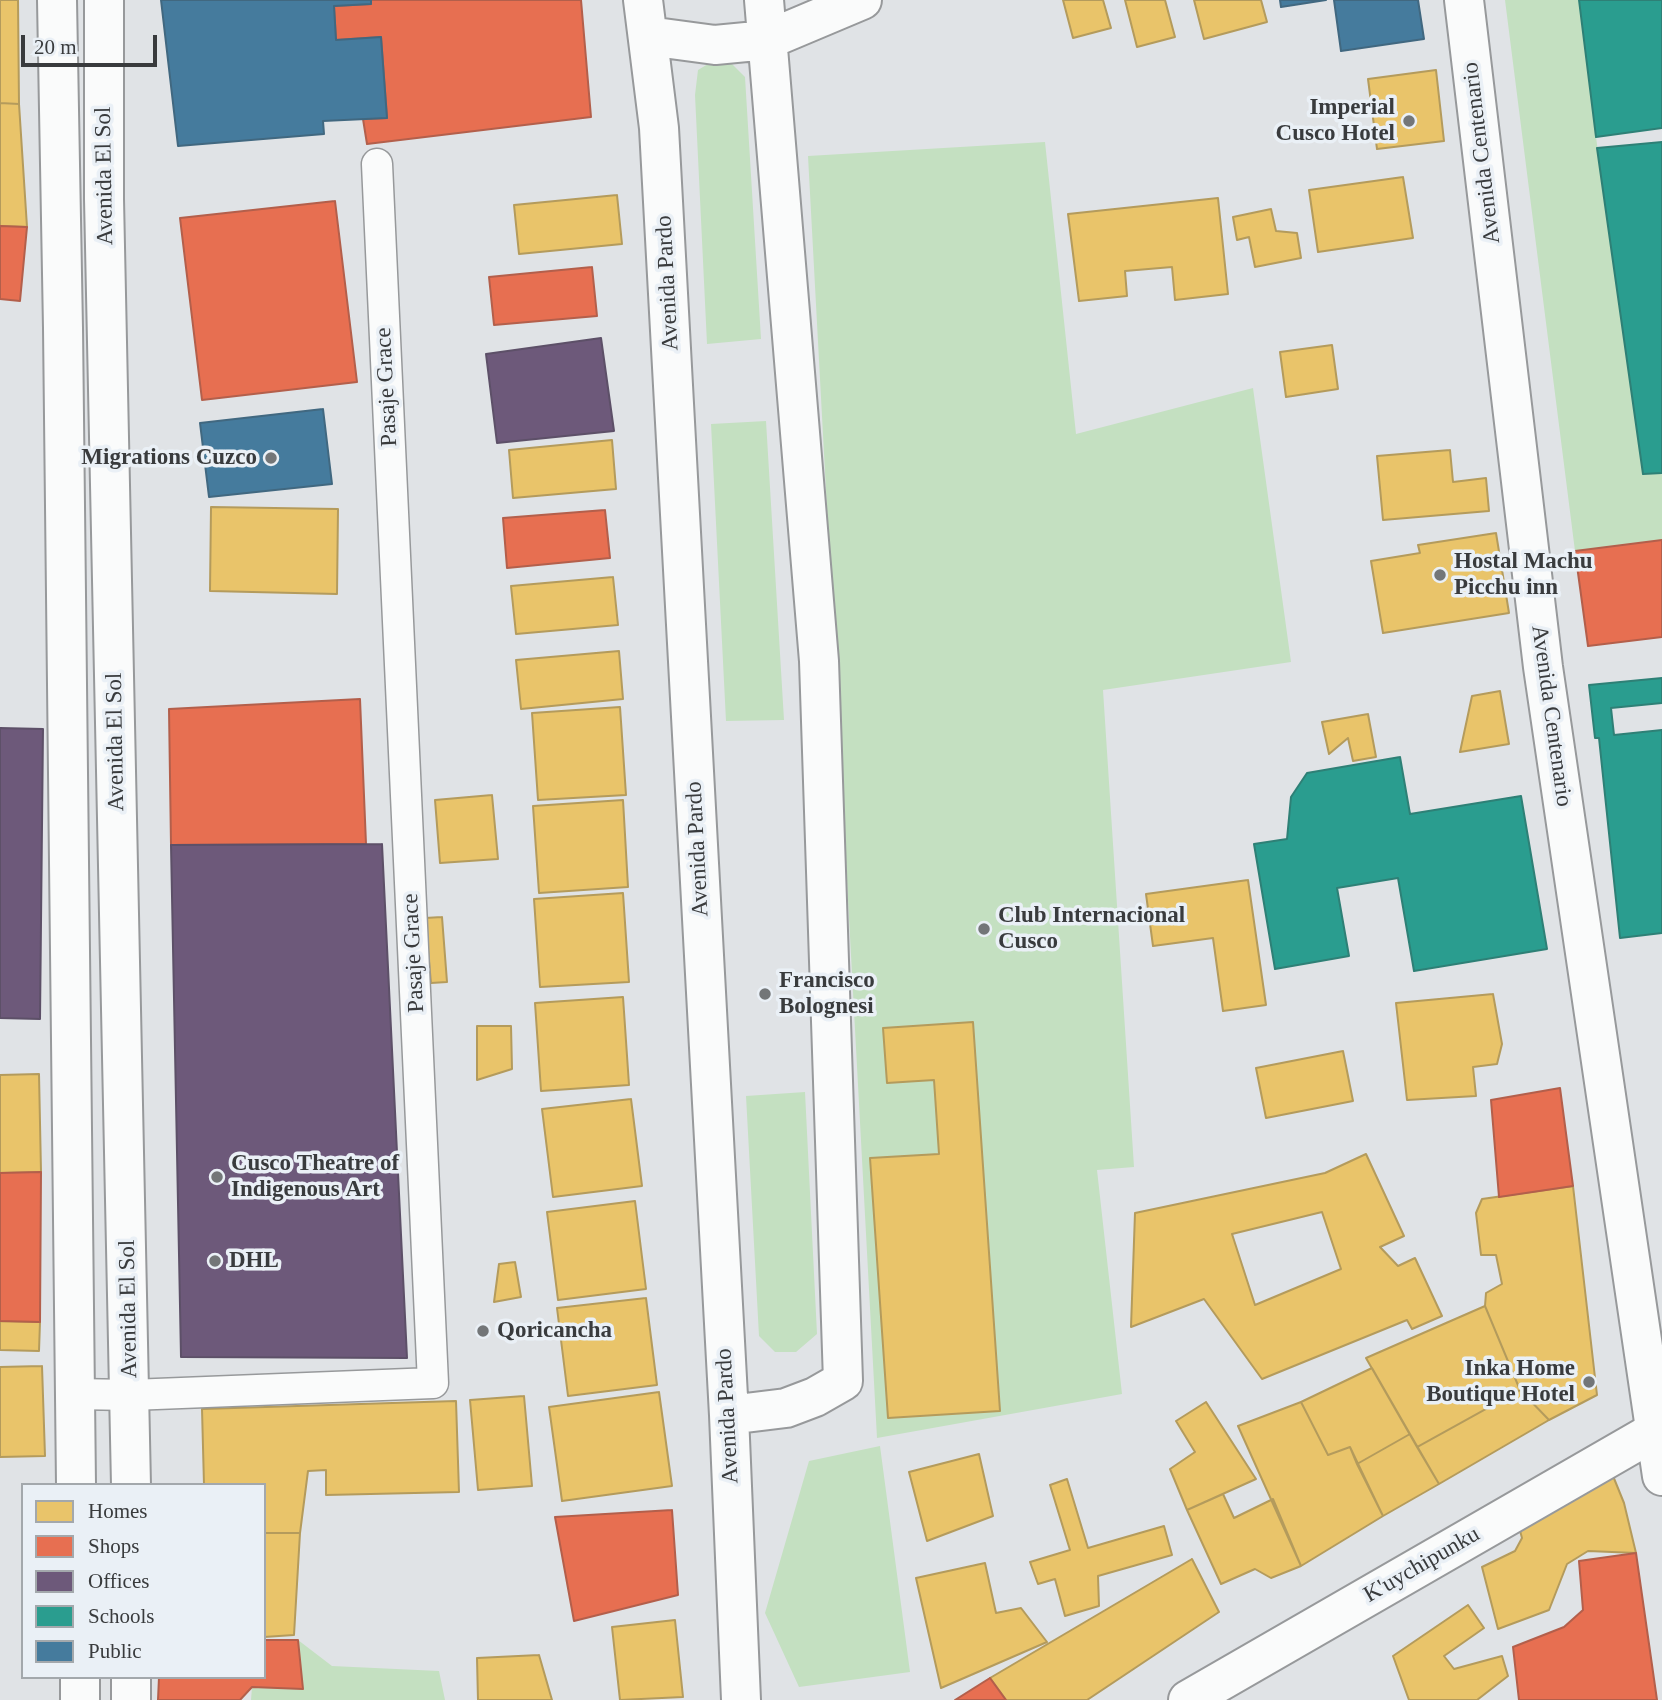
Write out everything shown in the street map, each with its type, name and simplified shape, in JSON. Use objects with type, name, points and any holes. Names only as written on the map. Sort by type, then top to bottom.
[{"type":"street","name":"Avenida El Sol","points":[[57,0],[64,370],[76,1483]]},
{"type":"street","name":"Avenida El Sol","points":[[104,0],[105,227],[131,1483]]},
{"type":"street","points":[[729,1415],[786,1408],[815,1397],[843,1381],[819,661],[764,0]]},
{"type":"street","points":[[645,18],[715,45],[767,40],[862,0]]},
{"type":"street","name":"Avenida Centenario","points":[[1464,0],[1543,667],[1660,1425],[1662,1476]]},
{"type":"street","name":"Avenida Pardo","points":[[645,18],[659,128],[729,1415],[741,1700]]},
{"type":"street","name":"Pasaje Grace","points":[[74,1394],[131,1395],[433,1383],[377,164]]},
{"type":"street","name":"K'uychipunku","points":[[1188,1700],[1660,1425]]},
{"type":"street","points":[[80,1679],[80,1700]]},
{"type":"street","points":[[131,1679],[131,1700]]},
{"type":"green space","points":[[1505,0],[1579,0],[1643,474],[1662,473],[1662,540],[1575,551]]},
{"type":"green space","points":[[723,55],[745,77],[761,339],[707,344],[695,95],[698,70]]},
{"type":"green space","name":"Club Internacional Cusco","points":[[1045,142],[1076,434],[1253,388],[1291,662],[1103,690],[1134,1167],[1097,1170],[1122,1394],[877,1438],[808,156]]},
{"type":"green space","points":[[766,421],[784,720],[726,721],[711,424]]},
{"type":"green space","points":[[805,1092],[817,1334],[796,1352],[775,1352],[759,1336],[746,1096]]},
{"type":"green space","points":[[880,1446],[910,1672],[799,1687],[765,1613],[809,1461]]},
{"type":"green space","points":[[298,1640],[332,1666],[439,1671],[445,1700],[251,1700],[252,1687],[303,1688]]},
{"type":"building: Homes","points":[[0,0],[18,0],[19,104],[0,103]]},
{"type":"building: Homes","points":[[1063,0],[1103,0],[1111,28],[1073,38]]},
{"type":"building: Homes","points":[[1125,0],[1165,0],[1175,37],[1137,47]]},
{"type":"building: Homes","points":[[1194,0],[1261,0],[1267,22],[1204,39]]},
{"type":"building: Homes","points":[[1436,70],[1444,141],[1377,149],[1368,79]]},
{"type":"building: Homes","points":[[0,103],[19,104],[27,227],[0,226]]},
{"type":"building: Homes","points":[[1403,177],[1413,238],[1318,252],[1309,190]]},
{"type":"building: Homes","points":[[617,195],[622,244],[519,254],[514,205]]},
{"type":"building: Homes","points":[[1218,198],[1228,294],[1175,300],[1172,267],[1125,271],[1127,296],[1079,301],[1068,214]]},
{"type":"building: Homes","points":[[1271,209],[1276,231],[1297,233],[1301,258],[1255,267],[1249,237],[1237,240],[1233,217]]},
{"type":"building: Homes","points":[[1332,345],[1338,389],[1286,397],[1280,352]]},
{"type":"building: Homes","points":[[612,440],[616,489],[513,498],[509,450]]},
{"type":"building: Homes","points":[[1450,450],[1453,482],[1486,478],[1489,511],[1383,520],[1377,456]]},
{"type":"building: Homes","points":[[211,507],[338,509],[337,594],[210,591]]},
{"type":"building: Homes","points":[[1496,533],[1509,613],[1383,633],[1371,561],[1420,553],[1418,545]]},
{"type":"building: Homes","points":[[613,577],[618,625],[516,634],[511,586]]},
{"type":"building: Homes","points":[[619,651],[623,699],[521,709],[516,660]]},
{"type":"building: Homes","points":[[1500,691],[1509,744],[1460,752],[1472,696]]},
{"type":"building: Homes","points":[[620,707],[626,795],[538,800],[532,713]]},
{"type":"building: Homes","points":[[1368,714],[1376,757],[1353,761],[1348,738],[1329,754],[1322,722]]},
{"type":"building: Homes","points":[[492,795],[498,859],[440,863],[435,800]]},
{"type":"building: Homes","points":[[623,800],[628,887],[539,893],[533,806]]},
{"type":"building: Homes","points":[[1248,880],[1266,1005],[1223,1011],[1213,938],[1153,946],[1146,894]]},
{"type":"building: Homes","points":[[623,893],[629,982],[540,987],[534,899]]},
{"type":"building: Homes","points":[[442,917],[447,982],[431,983],[425,918]]},
{"type":"building: Homes","points":[[1493,994],[1502,1044],[1497,1064],[1473,1067],[1476,1096],[1407,1100],[1396,1003]]},
{"type":"building: Homes","points":[[623,997],[629,1085],[541,1091],[535,1003]]},
{"type":"building: Homes","points":[[973,1022],[1000,1411],[888,1418],[870,1158],[939,1154],[934,1080],[887,1083],[883,1028]]},
{"type":"building: Homes","points":[[477,1026],[511,1026],[512,1069],[477,1080]]},
{"type":"building: Homes","points":[[1343,1051],[1353,1101],[1266,1118],[1256,1068]]},
{"type":"building: Homes","points":[[39,1074],[41,1172],[0,1173],[0,1075]]},
{"type":"building: Homes","points":[[631,1099],[642,1186],[553,1197],[542,1109]]},
{"type":"building: Homes","points":[[1366,1154],[1404,1236],[1380,1247],[1398,1266],[1415,1258],[1442,1316],[1412,1329],[1407,1320],[1262,1379],[1204,1299],[1131,1327],[1135,1213],[1325,1173]],"holes":[[[1322,1212],[1341,1269],[1255,1305],[1232,1234]]]},
{"type":"building: Homes","points":[[1573,1186],[1597,1395],[1549,1420],[1520,1390],[1485,1306],[1486,1293],[1502,1284],[1496,1255],[1481,1255],[1476,1213],[1482,1199]]},
{"type":"building: Homes","points":[[635,1201],[646,1289],[558,1300],[547,1212]]},
{"type":"building: Homes","points":[[515,1262],[521,1297],[494,1302],[499,1264]]},
{"type":"building: Homes","points":[[646,1298],[657,1385],[568,1396],[557,1308]]},
{"type":"building: Homes","points":[[1485,1306],[1520,1390],[1417,1447],[1366,1358]]},
{"type":"building: Homes","points":[[0,1321],[40,1322],[39,1351],[0,1350]]},
{"type":"building: Homes","points":[[42,1366],[45,1456],[0,1457],[0,1367]]},
{"type":"building: Homes","points":[[1372,1368],[1410,1434],[1357,1464],[1350,1447],[1328,1455],[1301,1402]]},
{"type":"building: Homes","points":[[1520,1390],[1549,1420],[1439,1484],[1417,1447]]},
{"type":"building: Homes","points":[[659,1392],[672,1486],[562,1501],[549,1407]]},
{"type":"building: Homes","points":[[524,1396],[532,1486],[478,1490],[470,1400]]},
{"type":"building: Homes","points":[[456,1401],[459,1492],[326,1495],[326,1470],[308,1471],[300,1533],[266,1533],[266,1483],[204,1483],[202,1409]]},
{"type":"building: Homes","points":[[1206,1402],[1256,1479],[1187,1510],[1170,1469],[1195,1452],[1176,1421]]},
{"type":"building: Homes","points":[[1301,1402],[1328,1455],[1350,1447],[1383,1516],[1301,1566],[1238,1426]]},
{"type":"building: Homes","points":[[1410,1434],[1439,1484],[1383,1516],[1357,1464]]},
{"type":"building: Homes","points":[[979,1454],[993,1516],[927,1541],[909,1472]]},
{"type":"building: Homes","points":[[1611,1471],[1624,1503],[1636,1553],[1588,1551],[1567,1564],[1549,1610],[1498,1629],[1482,1567],[1515,1551],[1522,1538],[1516,1516]]},
{"type":"building: Homes","points":[[1067,1479],[1088,1548],[1164,1526],[1172,1555],[1098,1576],[1099,1606],[1065,1616],[1055,1579],[1038,1584],[1030,1562],[1070,1550],[1050,1485]]},
{"type":"building: Homes","points":[[1223,1494],[1234,1518],[1273,1499],[1301,1566],[1271,1578],[1255,1569],[1221,1584],[1187,1510]]},
{"type":"building: Homes","points":[[266,1533],[300,1533],[294,1635],[266,1637]]},
{"type":"building: Homes","points":[[1192,1559],[1219,1612],[1087,1700],[1006,1700],[990,1678]]},
{"type":"building: Homes","points":[[985,1563],[996,1613],[1021,1608],[1047,1642],[941,1688],[916,1578]]},
{"type":"building: Homes","points":[[1468,1605],[1484,1628],[1444,1656],[1454,1669],[1502,1656],[1508,1676],[1477,1700],[1409,1700],[1393,1656]]},
{"type":"building: Homes","points":[[675,1620],[683,1697],[620,1700],[612,1627]]},
{"type":"building: Homes","points":[[539,1655],[552,1700],[478,1700],[477,1658]]},
{"type":"building: Shops","points":[[371,0],[581,0],[591,117],[367,144],[363,119],[387,118],[381,37],[336,40],[334,6],[371,4]]},
{"type":"building: Shops","points":[[335,201],[357,382],[202,400],[180,218]]},
{"type":"building: Shops","points":[[0,226],[27,227],[20,301],[0,299]]},
{"type":"building: Shops","points":[[592,267],[597,316],[494,325],[489,277]]},
{"type":"building: Shops","points":[[605,510],[610,558],[507,568],[503,518]]},
{"type":"building: Shops","points":[[1662,540],[1662,637],[1588,646],[1575,551]]},
{"type":"building: Shops","points":[[360,699],[366,844],[171,845],[169,709]]},
{"type":"building: Shops","points":[[1560,1088],[1573,1186],[1499,1197],[1491,1100]]},
{"type":"building: Shops","points":[[41,1172],[40,1322],[0,1321],[0,1173]]},
{"type":"building: Shops","points":[[672,1510],[678,1595],[574,1621],[555,1517]]},
{"type":"building: Shops","points":[[1636,1553],[1657,1700],[1519,1700],[1513,1647],[1564,1627],[1583,1610],[1579,1561]]},
{"type":"building: Shops","points":[[266,1640],[298,1640],[303,1689],[252,1687],[240,1700],[158,1700],[159,1679],[266,1679]]},
{"type":"building: Shops","points":[[990,1678],[1006,1700],[955,1700]]},
{"type":"building: Offices","points":[[601,338],[614,431],[497,443],[486,354]]},
{"type":"building: Offices","points":[[0,728],[43,729],[40,1019],[0,1018]]},
{"type":"building: Offices","points":[[382,844],[407,1358],[181,1357],[171,845]]},
{"type":"building: Schools","points":[[1579,0],[1662,0],[1662,128],[1596,137]]},
{"type":"building: Schools","points":[[1662,142],[1662,473],[1643,474],[1597,148]]},
{"type":"building: Schools","points":[[1662,678],[1662,703],[1611,708],[1614,735],[1662,730],[1662,933],[1620,938],[1599,738],[1595,738],[1589,685]]},
{"type":"building: Schools","points":[[1400,757],[1410,814],[1521,796],[1547,949],[1414,971],[1398,878],[1337,888],[1349,956],[1275,969],[1254,844],[1287,839],[1291,797],[1307,773]]},
{"type":"building: Public","points":[[161,0],[371,0],[371,4],[334,6],[336,40],[381,37],[387,118],[323,121],[324,134],[178,146]]},
{"type":"building: Public","points":[[1280,0],[1326,0],[1281,7]]},
{"type":"building: Public","points":[[1334,0],[1418,0],[1424,39],[1341,51]]},
{"type":"building: Public","points":[[323,409],[332,484],[209,497],[200,423]]},
{"type":"place","name":"Imperial Cusco Hotel","points":[[1409,121]]},
{"type":"place","name":"Migrations Cuzco","points":[[271,458]]},
{"type":"place","name":"Hostal Machu Picchu inn","points":[[1440,575]]},
{"type":"place","name":"Club Internacional Cusco","points":[[984,929]]},
{"type":"place","name":"Francisco Bolognesi","points":[[765,994]]},
{"type":"place","name":"Cusco Theatre of Indigenous Art","points":[[217,1177]]},
{"type":"place","name":"DHL","points":[[215,1261]]},
{"type":"place","name":"Qoricancha","points":[[483,1331]]},
{"type":"place","name":"Inka Home Boutique Hotel","points":[[1589,1382]]}]
